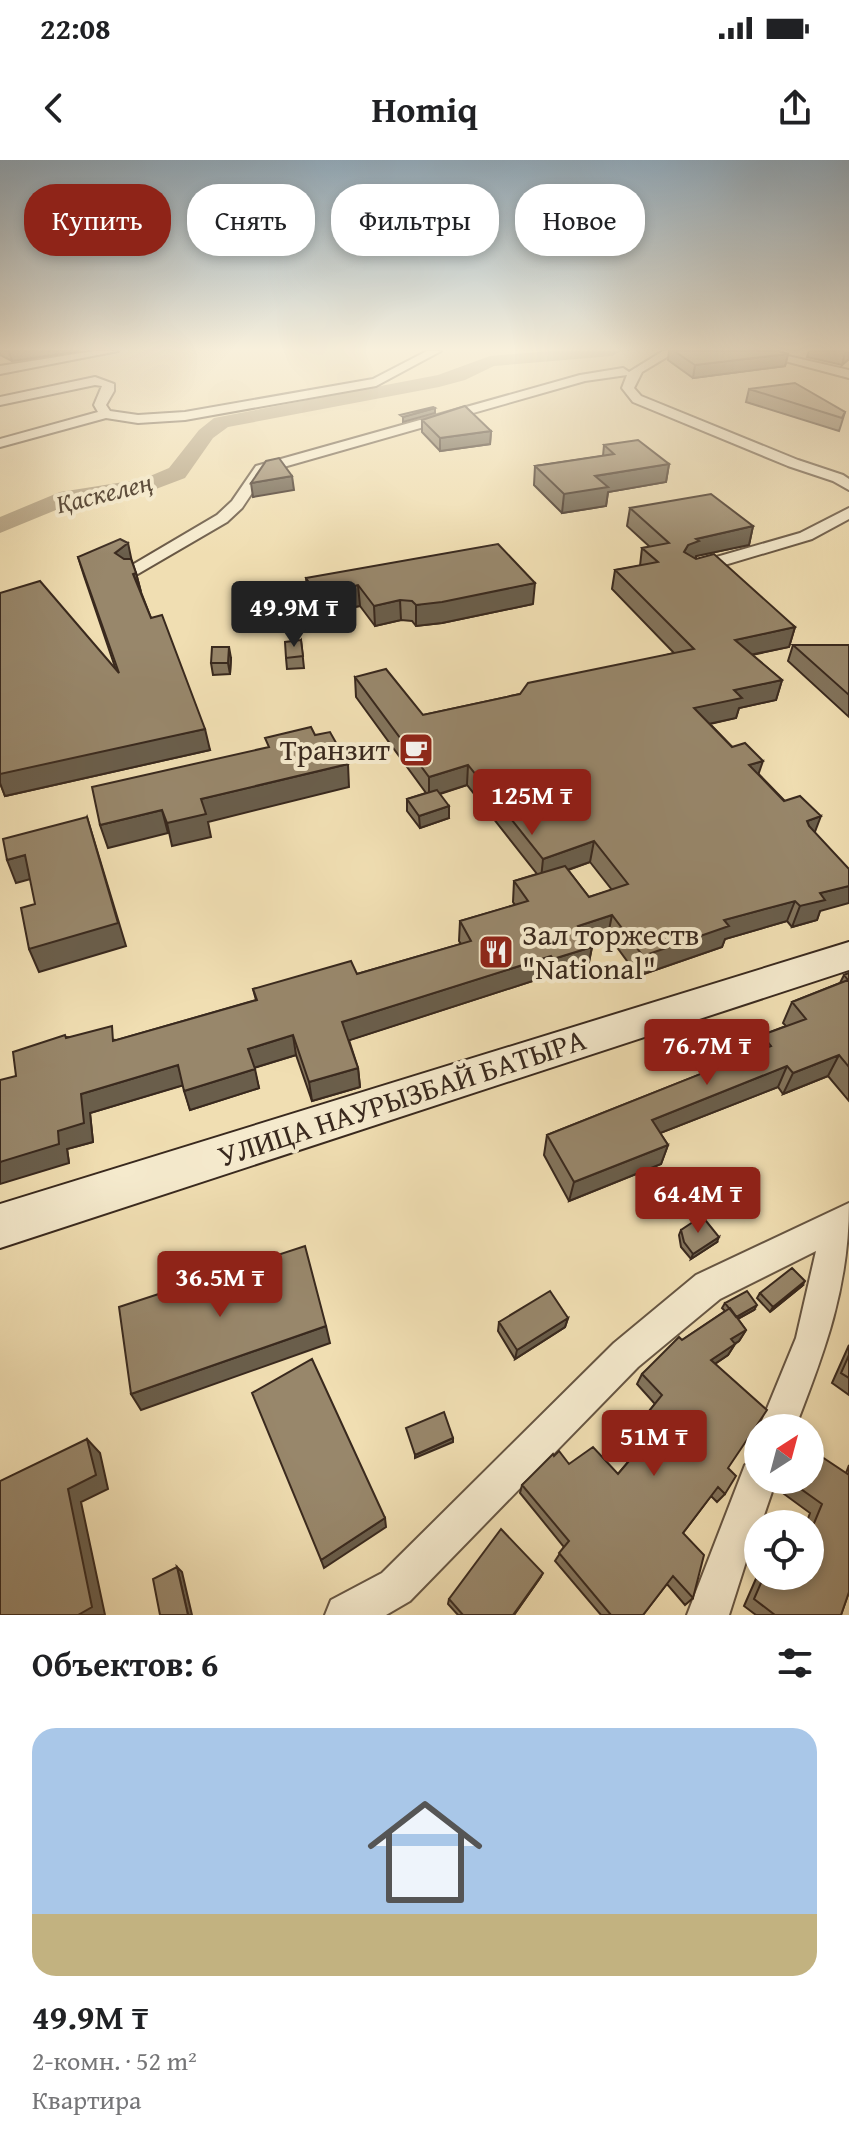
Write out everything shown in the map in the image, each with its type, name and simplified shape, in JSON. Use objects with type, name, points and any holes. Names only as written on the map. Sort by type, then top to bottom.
[{"type":"main road","name":"УЛИЦА НАУРЫЗБАЙ БАТЫРА","points":[[0,1226],[849,956]]},
{"type":"street","points":[[0,443],[88,419]]},
{"type":"street","points":[[130,571],[220,521],[236,506],[252,476],[261,469],[439,419]]},
{"type":"street","points":[[686,419],[838,478],[849,486]]},
{"type":"street","points":[[691,570],[806,536],[849,513]]},
{"type":"street","points":[[783,1414],[813,1338],[843,1221]]},
{"type":"street","points":[[346,1615],[396,1587],[626,1355],[708,1287],[843,1221]]},
{"type":"street","points":[[708,1615],[752,1494]]},
{"type":"building","points":[[478,419],[491,431],[440,438],[422,420]]},
{"type":"building","points":[[638,440],[669,464],[595,476],[608,487],[564,494],[535,466],[614,454],[604,445]]},
{"type":"building","points":[[279,458],[292,476],[251,483],[266,461]]},
{"type":"building","points":[[711,494],[753,526],[696,539],[699,541],[688,545],[684,552],[696,559],[714,554],[795,627],[735,640],[782,680],[734,690],[742,698],[694,708],[732,747],[745,743],[763,761],[749,765],[784,801],[800,796],[821,816],[807,821],[849,869],[849,886],[820,893],[825,900],[800,906],[795,901],[724,920],[729,926],[643,956],[612,915],[578,926],[592,947],[553,959],[551,956],[342,1022],[358,1068],[309,1082],[293,1035],[248,1049],[255,1069],[184,1091],[178,1065],[81,1094],[84,1123],[58,1131],[59,1144],[0,1162],[0,1080],[16,1076],[13,1052],[65,1035],[66,1038],[112,1026],[113,1041],[257,1000],[253,989],[351,961],[357,974],[471,941],[460,921],[528,901],[514,881],[565,866],[589,897],[628,884],[594,841],[543,859],[468,765],[429,777],[355,677],[386,669],[423,715],[520,694],[528,683],[694,649],[615,570],[658,562],[642,548],[669,543],[630,508]]},
{"type":"building","points":[[120,539],[128,543],[115,553],[124,559],[131,559],[136,573],[133,574],[151,618],[162,615],[205,729],[0,774],[0,593],[40,581],[119,673],[78,557]]},
{"type":"building","points":[[498,544],[535,583],[442,602],[416,605],[412,601],[400,600],[374,606],[358,585],[316,594],[306,578]]},
{"type":"building","points":[[301,640],[303,656],[286,658],[285,642]]},
{"type":"building","points":[[793,645],[849,645],[849,695]]},
{"type":"building","points":[[212,647],[229,647],[228,663],[211,663]]},
{"type":"building","points":[[311,727],[315,735],[330,732],[348,764],[201,799],[206,814],[167,823],[162,810],[100,825],[92,787],[269,747],[265,738]]},
{"type":"building","points":[[437,790],[449,806],[419,816],[407,799]]},
{"type":"building","points":[[87,817],[118,923],[29,949],[21,908],[35,904],[25,855],[7,860],[3,839]]},
{"type":"building","points":[[849,973],[849,1067],[839,1055],[793,1073],[787,1066],[652,1120],[668,1145],[574,1182],[547,1135],[771,1046],[762,1035],[806,1019],[792,1002],[848,980],[844,975]]},
{"type":"building","points":[[702,1216],[719,1237],[693,1254],[684,1242],[681,1230]]},
{"type":"building","points":[[305,1246],[326,1326],[131,1394],[119,1307]]},
{"type":"building","points":[[792,1268],[805,1281],[773,1307],[760,1293]]},
{"type":"building","points":[[550,1291],[568,1318],[517,1350],[499,1322]]},
{"type":"building","points":[[747,1291],[757,1305],[736,1317],[725,1303]]},
{"type":"building","points":[[730,1308],[746,1330],[731,1339],[735,1344],[711,1360],[767,1410],[764,1414],[744,1414],[744,1444],[728,1468],[736,1476],[725,1494],[718,1487],[683,1533],[704,1555],[693,1598],[673,1576],[643,1615],[611,1615],[559,1553],[569,1541],[522,1485],[553,1454],[559,1451],[569,1464],[593,1447],[618,1474],[658,1427],[645,1416],[662,1395],[642,1374],[679,1337],[682,1340]]},
{"type":"building","points":[[849,1355],[849,1378],[841,1373]]},
{"type":"building","points":[[312,1359],[385,1518],[321,1560],[252,1393]]},
{"type":"building","points":[[444,1412],[453,1438],[415,1455],[406,1428]]},
{"type":"building","points":[[87,1439],[96,1475],[68,1489],[92,1607],[78,1615],[0,1615],[0,1481]]},
{"type":"building","points":[[824,1458],[849,1475],[849,1592],[841,1615],[775,1615],[754,1599],[758,1590],[824,1590],[824,1510],[820,1510],[822,1504],[808,1494],[824,1494]]},
{"type":"building","points":[[501,1529],[543,1573],[513,1615],[463,1615],[449,1599]]},
{"type":"building","points":[[177,1567],[188,1615],[160,1615],[153,1579]]},
{"type":"waterway","name":"Қаскелең","points":[[0,526],[68,497],[148,485],[177,473],[206,434],[221,422],[237,419]]},
{"type":"place","name":"Транзит","points":[[416,750]]},
{"type":"place","name":"Зал торжеств \"National\"","points":[[496,952]]}]
